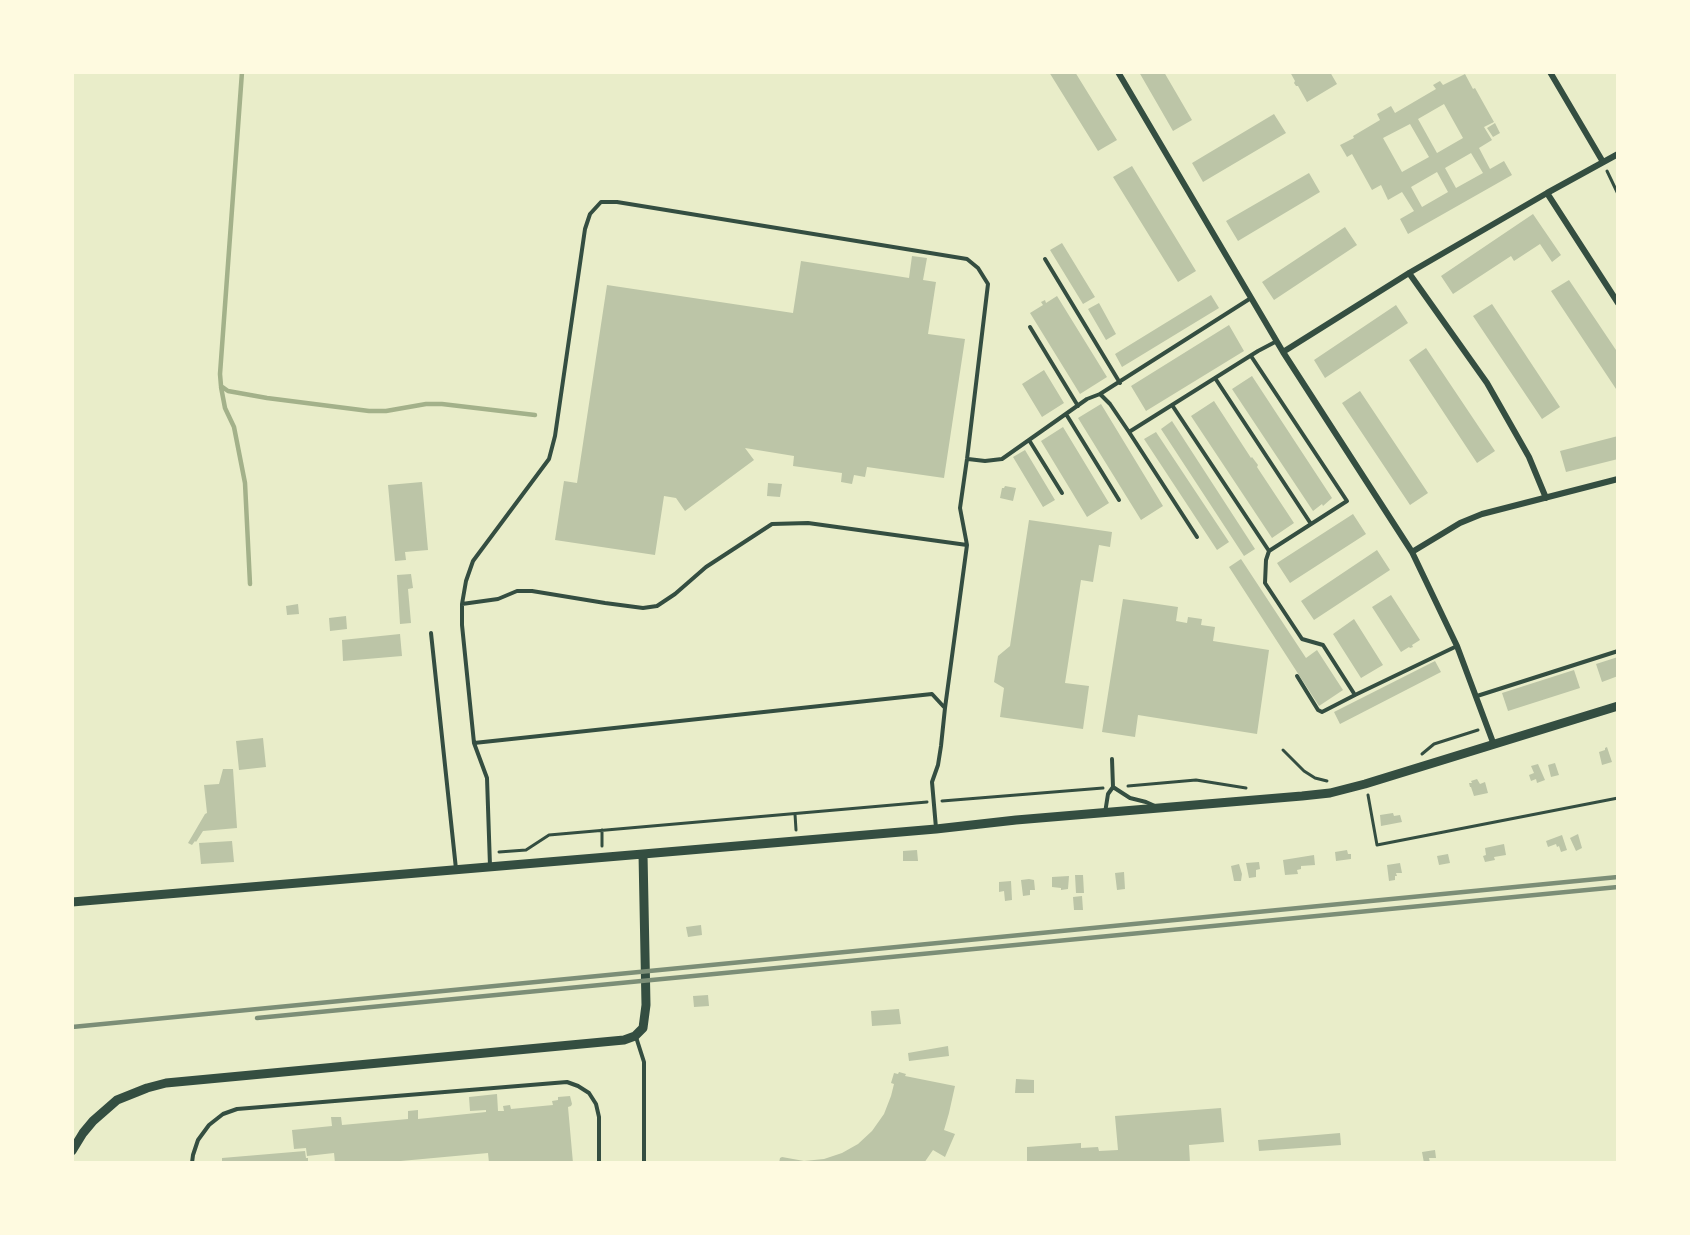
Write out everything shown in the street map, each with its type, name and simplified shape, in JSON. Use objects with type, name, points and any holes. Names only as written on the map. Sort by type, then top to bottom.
[{"type":"street","points":[[1118,72],[1283,352],[1412,552],[1457,646],[1494,745]]},
{"type":"street","points":[[1550,72],[1603,162]]},
{"type":"street","points":[[1283,352],[1408,273],[1618,154]]},
{"type":"street","points":[[1547,193],[1618,303]]},
{"type":"street","points":[[1408,273],[1487,383],[1529,457],[1546,498]]},
{"type":"street","points":[[1412,552],[1460,523],[1482,514],[1618,479]]},
{"type":"street","points":[[72,902],[1302,796],[1365,784],[1618,706]]},
{"type":"street","points":[[72,1151],[93,1121],[117,1100],[139,1090],[166,1083],[624,1040],[635,1036],[643,1028],[646,1005],[643,854]]},
{"type":"lane","points":[[490,866],[487,778],[474,743],[462,625],[462,604],[466,581],[473,561],[549,459],[557,425],[585,230],[590,214],[601,202],[629,204],[967,259],[978,268],[988,284],[960,508],[967,545],[938,765],[932,782],[936,829]]},
{"type":"lane","points":[[1045,259],[1119,383]]},
{"type":"lane","points":[[967,459],[985,461],[1002,459],[1087,399],[1119,383],[1251,298]]},
{"type":"lane","points":[[1030,327],[1078,406]]},
{"type":"lane","points":[[1129,432],[1277,341]]},
{"type":"lane","points":[[1251,356],[1347,501],[1269,551],[1266,560],[1265,583],[1302,639],[1323,645],[1355,694]]},
{"type":"lane","points":[[1215,378],[1311,524]]},
{"type":"lane","points":[[1100,394],[1110,404],[1129,432],[1197,537]]},
{"type":"lane","points":[[1172,405],[1269,551]]},
{"type":"lane","points":[[1066,414],[1119,500]]},
{"type":"lane","points":[[1029,440],[1062,493]]},
{"type":"lane","points":[[462,604],[498,599],[517,591],[532,591],[642,608],[657,606],[675,594],[706,567],[772,524],[808,523],[967,545]]},
{"type":"lane","points":[[431,633],[456,870]]},
{"type":"lane","points":[[1297,676],[1318,710],[1322,712],[1457,646]]},
{"type":"lane","points":[[1477,696],[1618,651]]},
{"type":"lane","points":[[474,743],[932,694],[945,708]]},
{"type":"lane","points":[[1105,814],[1108,794],[1113,787],[1112,759]]},
{"type":"lane","points":[[1113,787],[1130,798],[1162,809]]},
{"type":"lane","points":[[635,1036],[644,1062],[644,1163]]},
{"type":"lane","points":[[192,1163],[198,1140],[208,1125],[223,1114],[237,1109],[567,1082],[589,1093],[596,1104],[599,1117],[599,1163]]},
{"type":"path","points":[[1603,162],[1618,194]]},
{"type":"path","points":[[1420,755],[1434,744],[1488,726]]},
{"type":"path","points":[[1283,750],[1304,771],[1315,778],[1332,782],[1322,784]]},
{"type":"path","points":[[489,853],[526,850],[549,835],[1196,780],[1252,789]]},
{"type":"path","points":[[1365,784],[1377,845],[1618,798]]},
{"type":"path","points":[[795,814],[796,840]]},
{"type":"path","points":[[602,830],[603,857]]},
{"type":"building","points":[[1049,72],[1075,72],[1117,140],[1098,151]]},
{"type":"building","points":[[1139,72],[1164,72],[1192,120],[1173,131]]},
{"type":"building","points":[[1290,72],[1330,72],[1337,84],[1307,102],[1294,83]]},
{"type":"building","points":[[1465,74],[1494,122],[1484,127],[1492,140],[1479,148],[1490,169],[1504,161],[1512,175],[1408,234],[1400,219],[1414,211],[1402,192],[1388,200],[1381,185],[1372,190],[1352,154],[1347,157],[1340,145],[1380,120],[1377,114],[1391,106],[1395,113],[1436,89],[1433,85],[1440,81],[1443,85]],"holes":[[[1444,104],[1463,138],[1437,153],[1418,119]],[[1410,124],[1429,157],[1402,172],[1383,138]],[[1471,153],[1483,173],[1456,188],[1445,168]],[[1437,172],[1448,192],[1422,207],[1411,187]]]},
{"type":"building","points":[[1274,114],[1286,133],[1203,182],[1192,163]]},
{"type":"building","points":[[1495,123],[1500,133],[1493,137],[1487,128]]},
{"type":"building","points":[[1132,166],[1196,271],[1178,282],[1113,177]]},
{"type":"building","points":[[1309,173],[1320,192],[1238,241],[1226,221]]},
{"type":"building","points":[[1533,214],[1561,255],[1552,262],[1540,244],[1514,261],[1511,256],[1453,294],[1441,276]]},
{"type":"building","points":[[1345,227],[1357,245],[1274,300],[1262,282]]},
{"type":"building","points":[[1062,243],[1095,297],[1083,304],[1050,250]]},
{"type":"building","points":[[912,256],[927,258],[923,280],[936,282],[928,334],[965,339],[944,478],[867,467],[865,477],[854,475],[852,484],[841,482],[842,473],[793,466],[794,456],[745,448],[754,460],[685,511],[676,498],[664,496],[655,555],[555,540],[564,481],[577,483],[607,285],[793,313],[801,261],[909,278]]},
{"type":"building","points":[[1569,280],[1618,353],[1618,392],[1551,291]]},
{"type":"building","points":[[1211,295],[1219,308],[1122,367],[1115,354]]},
{"type":"building","points":[[1057,296],[1107,377],[1080,394],[1030,313],[1043,305],[1041,302],[1045,300],[1046,303]]},
{"type":"building","points":[[1099,303],[1116,334],[1106,340],[1088,309]]},
{"type":"building","points":[[1492,304],[1560,407],[1542,419],[1473,316]]},
{"type":"building","points":[[1396,305],[1408,323],[1325,378],[1314,360]]},
{"type":"building","points":[[1229,325],[1244,351],[1146,411],[1131,386]]},
{"type":"building","points":[[1426,348],[1495,451],[1477,463],[1409,360]]},
{"type":"building","points":[[1044,370],[1064,403],[1042,417],[1022,384]]},
{"type":"building","points":[[1252,376],[1332,498],[1313,511],[1232,389]]},
{"type":"building","points":[[1360,391],[1428,493],[1410,505],[1342,403]]},
{"type":"building","points":[[1214,401],[1294,523],[1272,538],[1191,416]]},
{"type":"building","points":[[1101,404],[1163,506],[1141,520],[1078,418]]},
{"type":"building","points":[[1172,421],[1255,549],[1244,556],[1161,429]]},
{"type":"building","points":[[1063,427],[1109,503],[1087,517],[1041,441]]},
{"type":"building","points":[[1156,432],[1229,542],[1217,550],[1144,439]]},
{"type":"building","points":[[1618,436],[1618,459],[1566,472],[1560,451]]},
{"type":"building","points":[[1025,450],[1055,500],[1043,507],[1013,457]]},
{"type":"building","points":[[422,482],[428,550],[405,552],[406,560],[395,561],[388,485]]},
{"type":"building","points":[[768,483],[782,484],[780,497],[767,496]]},
{"type":"building","points":[[1005,486],[1016,488],[1013,501],[1000,498],[1002,488]]},
{"type":"building","points":[[1353,514],[1366,534],[1290,583],[1277,563]]},
{"type":"building","points":[[1029,520],[1112,532],[1110,547],[1099,545],[1093,582],[1081,580],[1065,683],[1089,686],[1083,729],[1000,717],[1004,688],[994,682],[998,656],[1010,646]]},
{"type":"building","points":[[1377,550],[1390,570],[1314,620],[1301,601]]},
{"type":"building","points":[[1241,559],[1306,658],[1317,650],[1343,690],[1319,706],[1229,567]]},
{"type":"building","points":[[411,574],[413,588],[408,589],[411,623],[400,624],[397,575]]},
{"type":"building","points":[[1391,595],[1420,640],[1412,645],[1413,647],[1401,652],[1372,607]]},
{"type":"building","points":[[1123,599],[1178,607],[1176,621],[1187,623],[1188,617],[1202,619],[1201,625],[1215,627],[1213,641],[1269,650],[1257,734],[1138,715],[1135,737],[1102,732]]},
{"type":"building","points":[[298,604],[299,614],[287,615],[286,606]]},
{"type":"building","points":[[346,616],[347,629],[330,631],[329,618]]},
{"type":"building","points":[[1354,619],[1383,665],[1361,678],[1333,634]]},
{"type":"building","points":[[400,634],[402,656],[343,661],[342,640]]},
{"type":"building","points":[[1618,657],[1618,676],[1602,682],[1596,664]]},
{"type":"building","points":[[1435,661],[1441,672],[1340,724],[1334,712]]},
{"type":"building","points":[[1574,670],[1580,688],[1508,711],[1502,693]]},
{"type":"building","points":[[263,738],[266,767],[239,770],[236,741]]},
{"type":"building","points":[[1607,747],[1612,762],[1602,765],[1599,752]]},
{"type":"building","points":[[1555,763],[1559,775],[1551,777],[1548,765]]},
{"type":"building","points":[[1538,764],[1545,780],[1537,783],[1536,779],[1531,781],[1529,775],[1534,773],[1531,766]]},
{"type":"building","points":[[223,769],[233,769],[237,828],[203,831],[192,845],[188,843],[207,813],[204,785],[219,784]]},
{"type":"building","points":[[1477,779],[1480,784],[1485,782],[1488,793],[1474,796],[1469,783]]},
{"type":"building","points":[[1393,813],[1394,816],[1400,815],[1402,822],[1381,826],[1380,815]]},
{"type":"building","points":[[1578,834],[1582,848],[1576,851],[1570,838]]},
{"type":"building","points":[[1562,835],[1567,850],[1561,852],[1556,844],[1548,847],[1546,841]]},
{"type":"building","points":[[232,841],[234,862],[201,864],[199,843]]},
{"type":"building","points":[[1504,844],[1506,855],[1494,857],[1495,860],[1485,862],[1483,856],[1486,855],[1485,848]]},
{"type":"building","points":[[917,850],[918,861],[903,861],[903,851]]},
{"type":"building","points":[[1347,850],[1348,854],[1351,854],[1351,859],[1336,861],[1335,852]]},
{"type":"building","points":[[1448,854],[1450,863],[1439,865],[1437,856]]},
{"type":"building","points":[[1314,855],[1315,865],[1301,866],[1301,869],[1297,870],[1298,874],[1285,875],[1283,860]]},
{"type":"building","points":[[1259,862],[1260,869],[1256,870],[1256,877],[1249,878],[1246,863]]},
{"type":"building","points":[[1400,863],[1402,873],[1396,873],[1395,880],[1389,881],[1387,865]]},
{"type":"building","points":[[1239,864],[1242,874],[1241,881],[1234,881],[1231,866]]},
{"type":"building","points":[[1124,872],[1125,889],[1117,890],[1115,873]]},
{"type":"building","points":[[1075,875],[1083,875],[1084,893],[1076,893]]},
{"type":"building","points":[[1069,876],[1068,889],[1061,890],[1061,888],[1052,887],[1052,877]]},
{"type":"building","points":[[1021,880],[1034,880],[1035,890],[1030,890],[1030,895],[1023,896]]},
{"type":"building","points":[[1011,881],[1012,900],[1005,901],[1004,891],[999,892],[999,882]]},
{"type":"building","points":[[1082,896],[1083,910],[1074,910],[1073,897]]},
{"type":"building","points":[[701,925],[702,935],[688,937],[686,927]]},
{"type":"building","points":[[708,995],[709,1006],[694,1007],[693,996]]},
{"type":"building","points":[[899,1009],[901,1024],[872,1026],[871,1011]]},
{"type":"building","points":[[948,1046],[949,1056],[909,1061],[908,1053]]},
{"type":"building","points":[[894,1073],[906,1074],[905,1076],[955,1086],[944,1130],[955,1134],[945,1157],[933,1150],[924,1163],[779,1163],[782,1157],[804,1161],[824,1159],[858,1144],[872,1131],[884,1114],[894,1084],[891,1083]]},
{"type":"building","points":[[1016,1079],[1034,1080],[1034,1093],[1015,1093]]},
{"type":"building","points":[[497,1094],[498,1111],[504,1111],[503,1106],[510,1105],[511,1109],[553,1105],[552,1101],[558,1100],[558,1097],[570,1096],[572,1104],[568,1107],[573,1163],[489,1163],[488,1153],[379,1163],[335,1163],[334,1153],[307,1156],[306,1148],[294,1149],[292,1130],[332,1126],[331,1117],[341,1117],[342,1125],[408,1119],[408,1111],[418,1110],[418,1119],[486,1112],[486,1110],[470,1111],[469,1097]]},
{"type":"building","points":[[1221,1108],[1224,1142],[1189,1145],[1190,1163],[1027,1163],[1027,1147],[1081,1143],[1081,1148],[1098,1147],[1099,1151],[1118,1150],[1115,1116]]},
{"type":"building","points":[[1340,1133],[1341,1145],[1259,1151],[1258,1140]]},
{"type":"building","points":[[1435,1150],[1436,1158],[1429,1158],[1430,1163],[1424,1163],[1422,1152]]},
{"type":"building","points":[[305,1151],[308,1163],[222,1163],[222,1158]]},
{"type":"waterway","points":[[242,72],[221,386],[228,391],[267,398],[369,411],[442,404],[535,415]]},
{"type":"waterway","points":[[221,387],[225,408],[234,427],[245,483],[250,584]]},
{"type":"railway","points":[[72,1027],[1618,877]]},
{"type":"railway","points":[[257,1018],[1618,887]]}]
